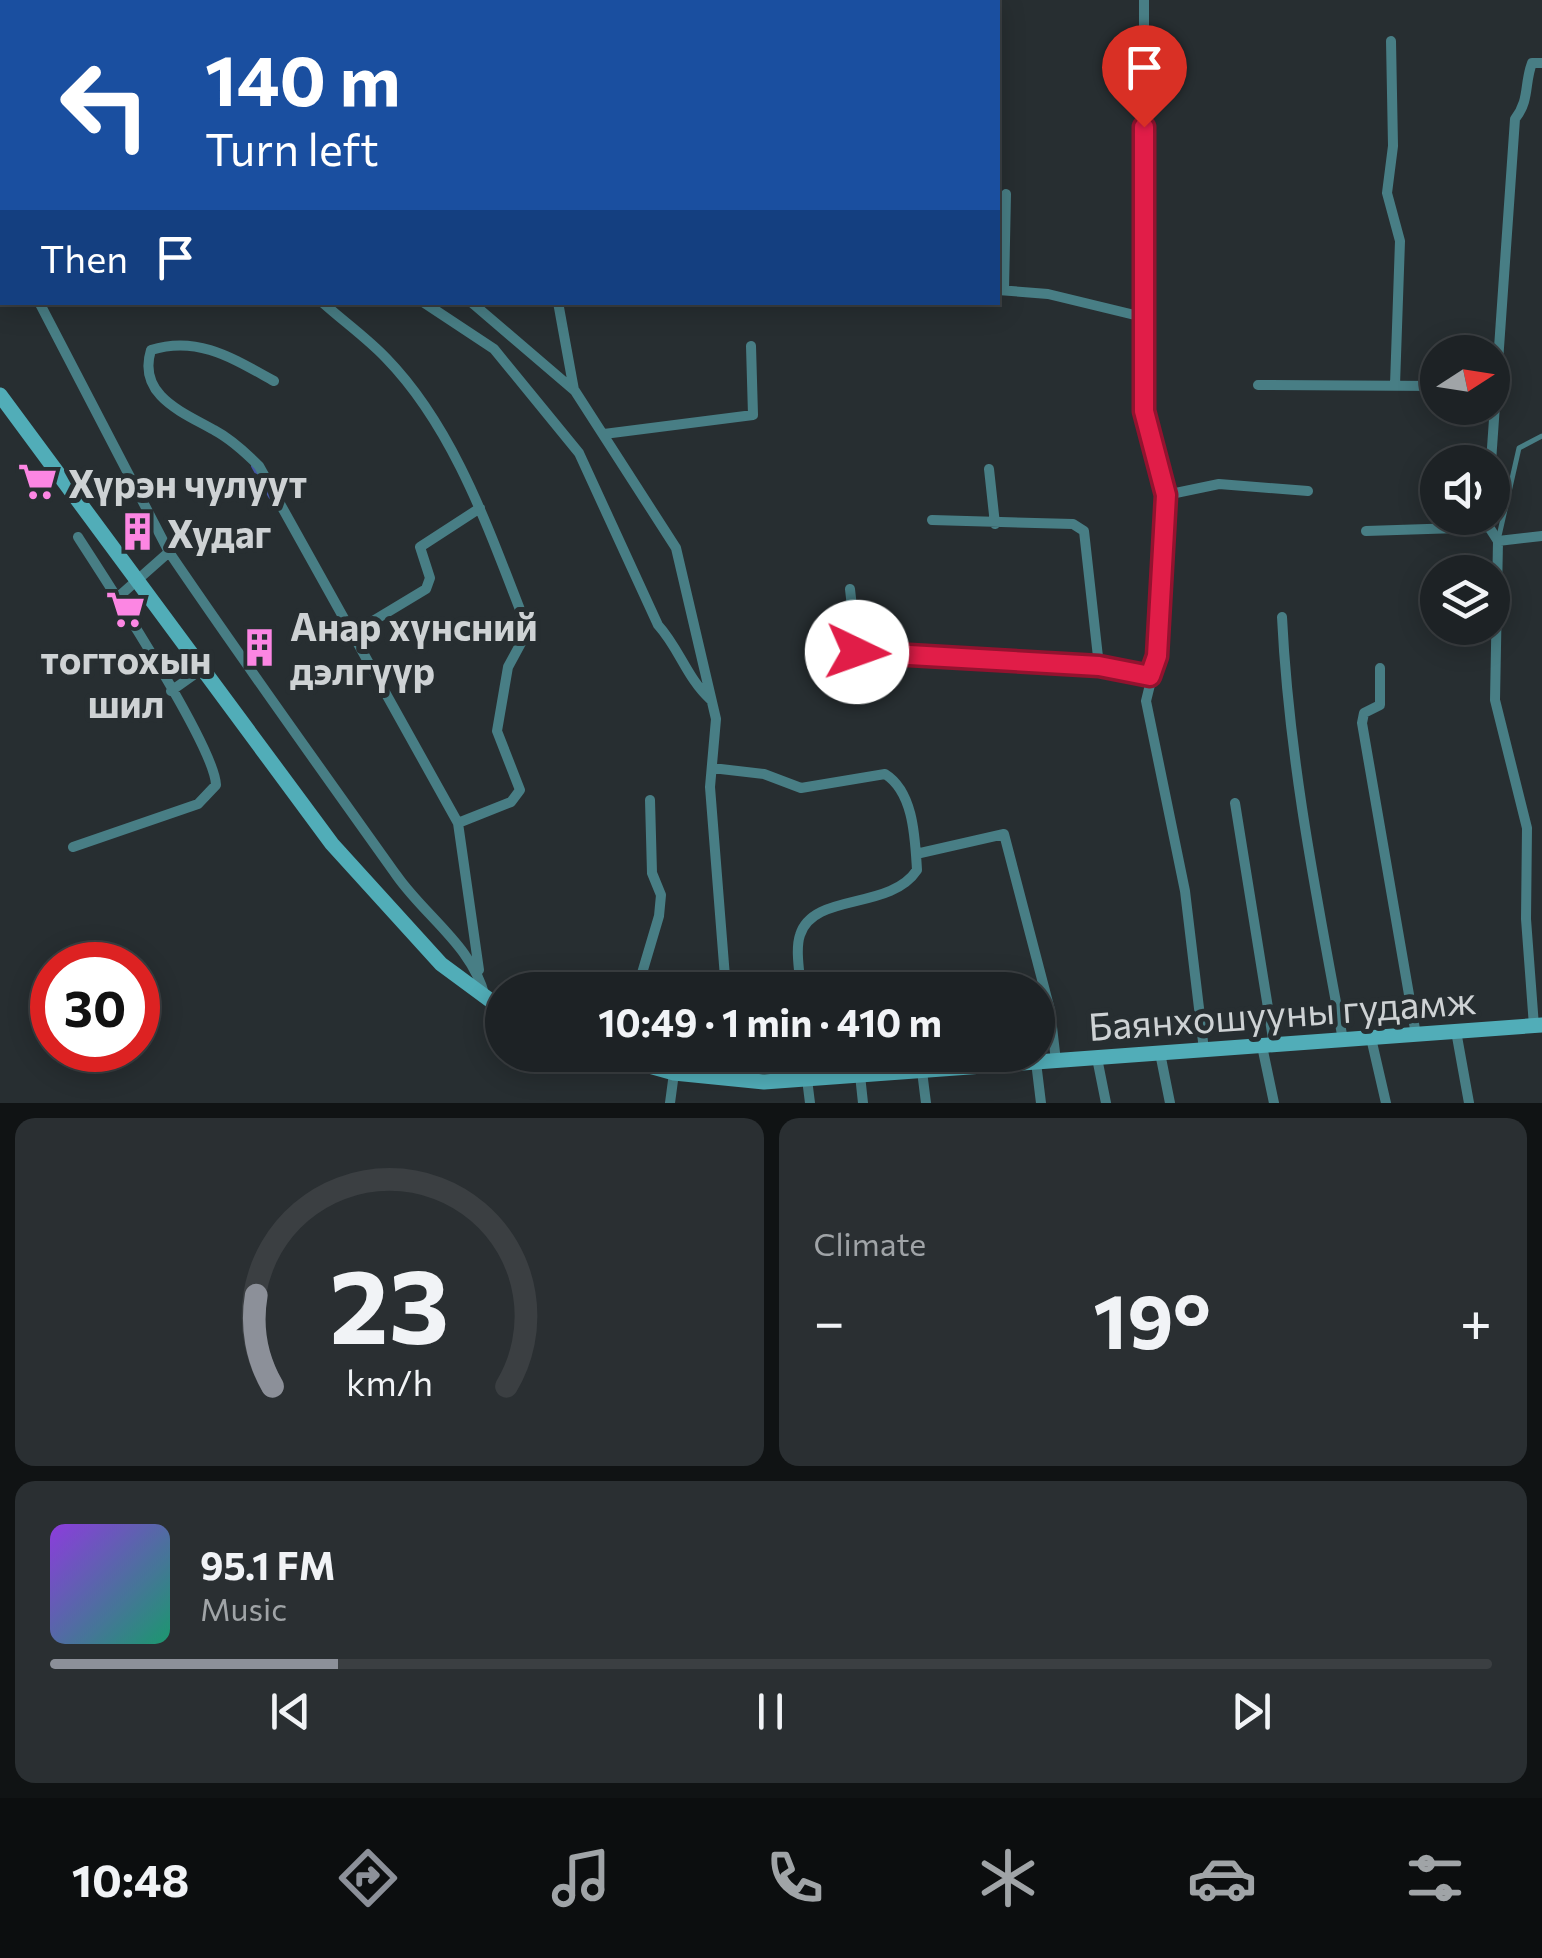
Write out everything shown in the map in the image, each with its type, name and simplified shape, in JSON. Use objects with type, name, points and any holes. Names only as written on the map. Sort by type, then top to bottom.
[{"type":"main road","points":[[0,395],[202,670],[370,888],[441,964],[485,997]]},
{"type":"main road","name":"Баянхошууны гудамж","points":[[1056,1061],[1540,1026]]},
{"type":"main road","name":"Баянхошууны гудамж","points":[[671,1072],[730,1079],[805,1080],[910,1072]]},
{"type":"street","points":[[1144,0],[1144,411],[1166,495],[1157,656],[1146,701],[1185,892],[1204,1050]]},
{"type":"street","points":[[1391,41],[1393,146],[1388,194],[1400,241],[1395,384]]},
{"type":"street","points":[[1498,335],[1515,119],[1527,104],[1532,62],[1542,63]]},
{"type":"street","points":[[1006,194],[1001,290],[1048,294],[1143,317]]},
{"type":"street","points":[[40,305],[169,552],[280,716],[400,880],[479,970]]},
{"type":"street","points":[[325,305],[388,359],[439,428],[480,508],[528,630],[508,667],[496,732],[520,790],[512,802],[458,823]]},
{"type":"street","points":[[427,305],[494,349],[579,453],[658,625],[696,685],[711,700]]},
{"type":"street","points":[[474,305],[574,391],[676,548],[716,719],[712,768],[725,972]]},
{"type":"street","points":[[559,305],[574,391]]},
{"type":"street","points":[[274,381],[224,353],[196,346],[151,350],[146,365],[151,385],[172,406],[243,449],[258,466],[458,823],[485,994]]},
{"type":"street","points":[[604,434],[753,415],[750,346]]},
{"type":"street","points":[[1258,385],[1420,385]]},
{"type":"street","points":[[989,469],[995,524]]},
{"type":"street","points":[[1166,495],[1219,484],[1308,491]]},
{"type":"street","points":[[353,633],[426,589],[430,578],[420,547],[480,508]]},
{"type":"street","points":[[932,520],[1073,524],[1084,531],[1099,666]]},
{"type":"street","points":[[1366,530],[1420,526]]},
{"type":"street","points":[[1495,535],[1495,700],[1527,828],[1526,919],[1540,1026]]},
{"type":"street","points":[[72,847],[198,804],[216,785],[213,768],[171,692],[78,536]]},
{"type":"street","points":[[1498,541],[1542,536]]},
{"type":"street","points":[[117,598],[169,552]]},
{"type":"street","points":[[850,589],[857,652],[1099,666],[1150,676]]},
{"type":"street","points":[[1282,618],[1286,710],[1298,800],[1343,1040]]},
{"type":"street","points":[[1380,668],[1380,705],[1364,712],[1362,723],[1416,1035]]},
{"type":"street","points":[[171,692],[202,670]]},
{"type":"street","points":[[712,768],[764,774],[801,788],[885,774],[898,782],[907,802],[918,870],[908,884],[808,920],[798,937],[800,972]]},
{"type":"street","points":[[643,972],[660,916],[650,800]]},
{"type":"street","points":[[1235,803],[1274,1103]]},
{"type":"street","points":[[916,854],[1004,834],[1050,1010],[1056,1061]]},
{"type":"street","points":[[1456,1031],[1469,1103]]},
{"type":"street","points":[[1371,1038],[1386,1103]]},
{"type":"street","points":[[1160,1053],[1170,1103]]},
{"type":"street","points":[[1098,1058],[1106,1103]]},
{"type":"street","points":[[730,1072],[730,1079]]},
{"type":"street","points":[[805,1072],[810,1103]]},
{"type":"street","points":[[922,1072],[926,1103]]},
{"type":"street","points":[[1037,1072],[1041,1103]]},
{"type":"street","points":[[670,1103],[674,1073]]},
{"type":"street","points":[[860,1076],[863,1103]]},
{"type":"lane","points":[[1498,541],[1519,448],[1542,436]]},
{"type":"waterway","points":[[253,466],[275,505]]},
{"type":"place","name":"Хүрэн чулуут","points":[[38,482]]},
{"type":"place","name":"Худаг","points":[[137,532]]},
{"type":"place","name":"тогтохын шил","points":[[126,609]]},
{"type":"place","name":"Анар хүнсний дэлгүүр","points":[[260,647]]},
{"type":"route","points":[[857,652],[1099,666],[1150,676],[1157,656],[1166,495],[1144,411],[1144,127]]}]
